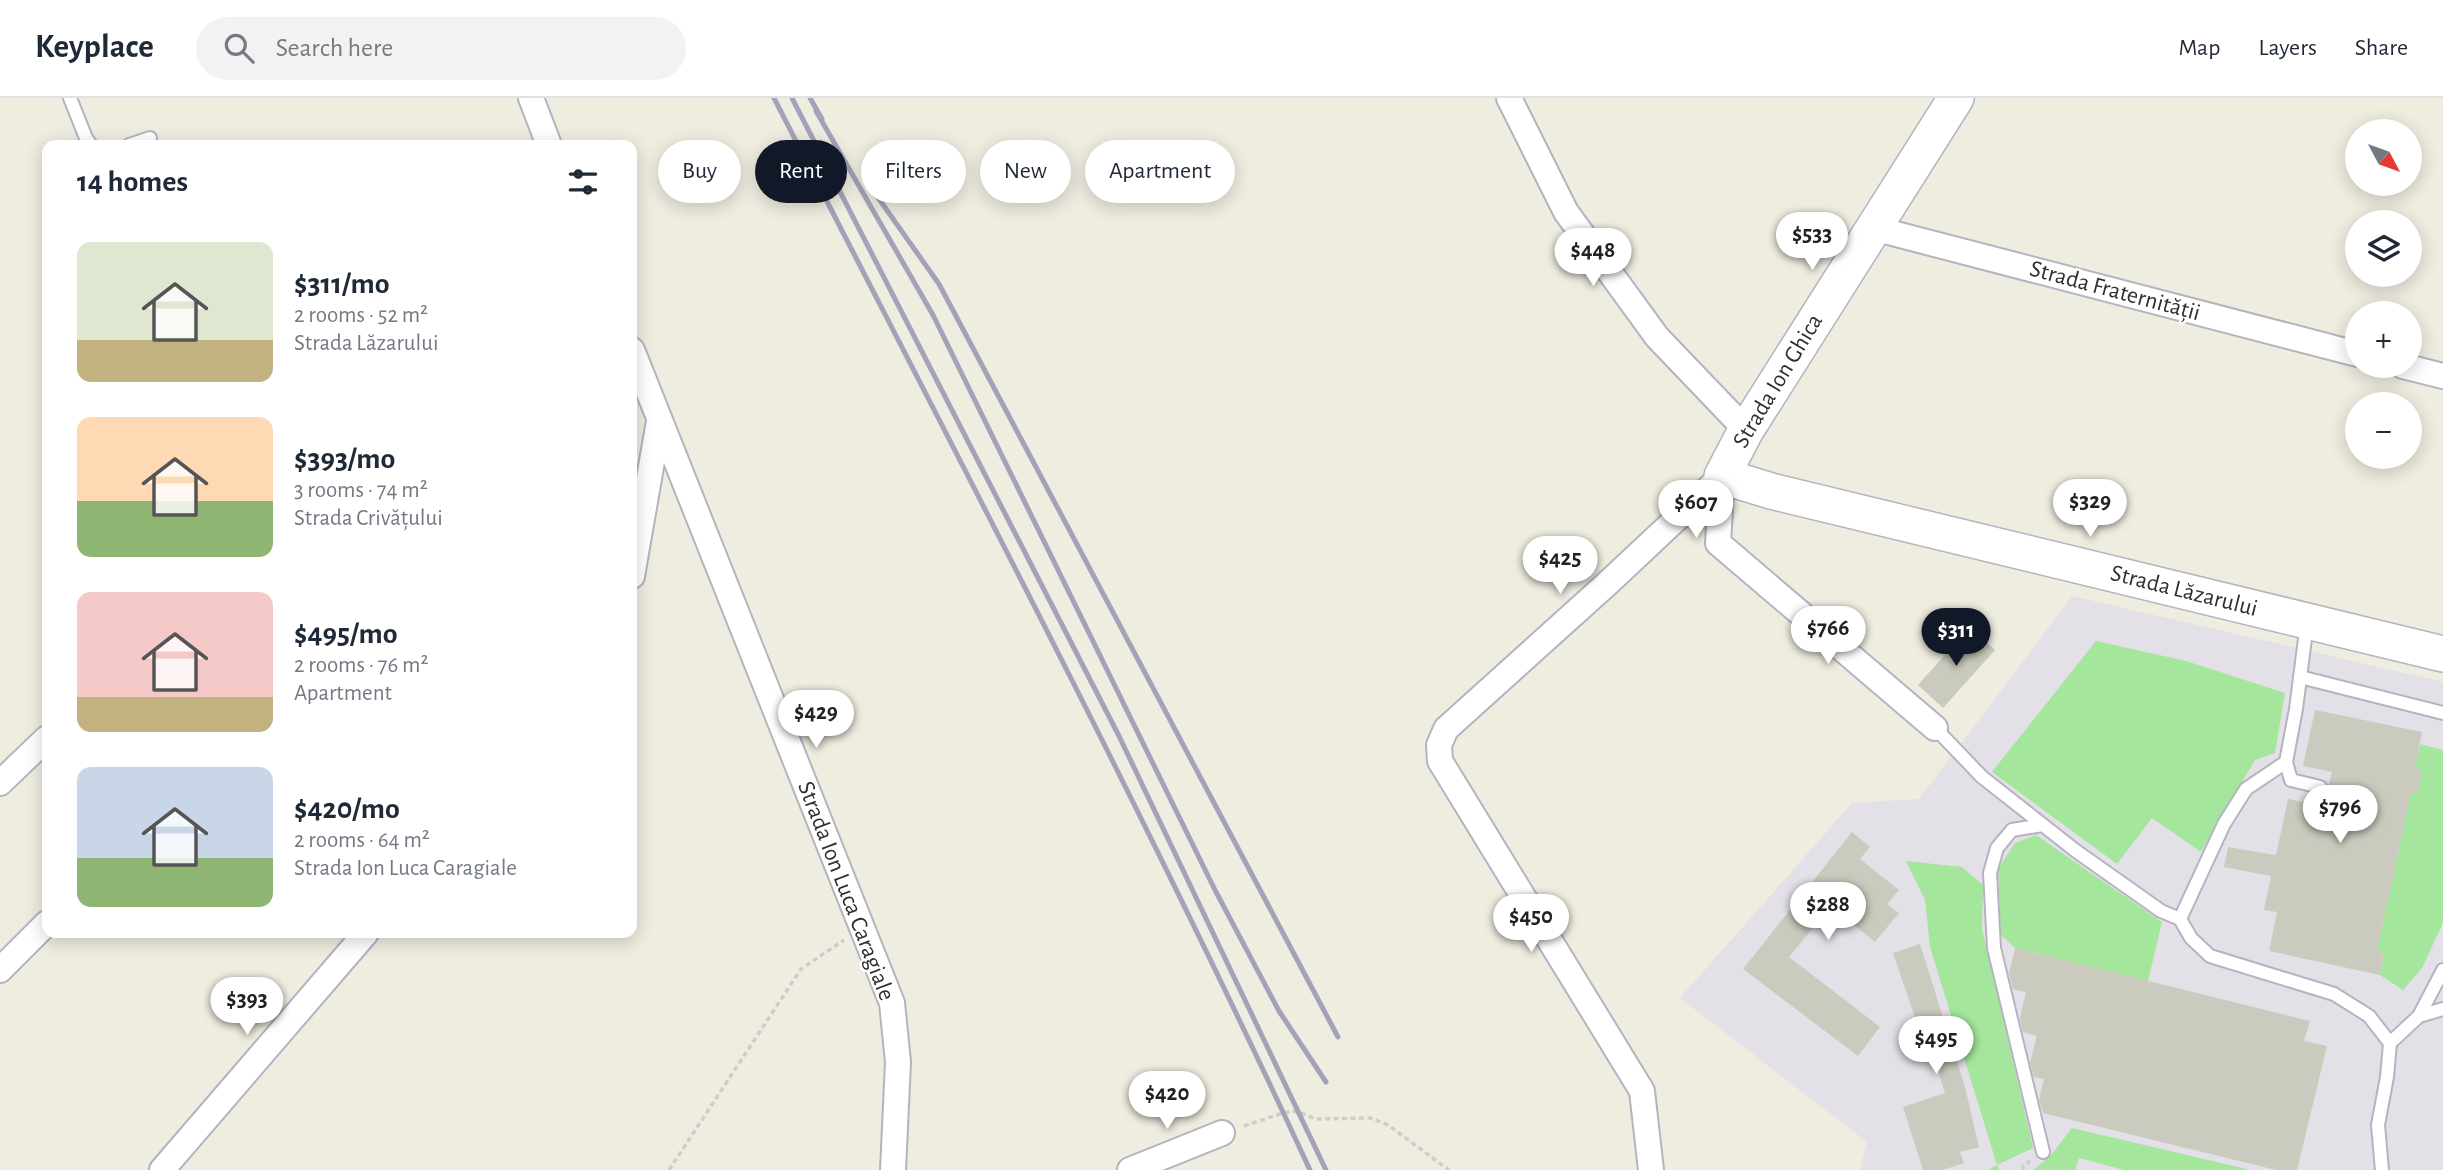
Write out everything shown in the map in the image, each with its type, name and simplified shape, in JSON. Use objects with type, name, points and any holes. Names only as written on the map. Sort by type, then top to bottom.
[{"type":"street","points":[[531,98],[547,140]]},
{"type":"street","points":[[1509,98],[1566,212],[1657,337],[1746,430]]},
{"type":"street","name":"Strada Ion Ghica","points":[[1651,1170],[1642,1091],[1440,761],[1440,745],[1446,729],[1722,476],[1746,430],[1956,98]]},
{"type":"street","name":"Strada Fraternității","points":[[1873,228],[2345,351]]},
{"type":"street","name":"Strada Ion Luca Caragiale","points":[[637,363],[892,1003],[898,1062],[893,1170]]},
{"type":"street","points":[[2422,371],[2443,376]]},
{"type":"street","points":[[637,548],[660,421]]},
{"type":"street","points":[[1722,476],[1718,543],[1935,728]]},
{"type":"street","name":"Strada Lăzarului","points":[[1722,476],[1771,491],[2443,654]]},
{"type":"street","points":[[0,783],[42,743]]},
{"type":"street","points":[[0,970],[42,928]]},
{"type":"street","points":[[162,1170],[362,938]]},
{"type":"street","points":[[1130,1170],[1222,1133]]},
{"type":"lane","points":[[70,98],[87,140]]},
{"type":"lane","points":[[144,140],[150,138]]},
{"type":"lane","points":[[2307,621],[2286,762],[2291,780],[2320,787]]},
{"type":"lane","points":[[2300,677],[2443,713]]},
{"type":"lane","points":[[1935,728],[1982,777],[2076,851],[2161,911],[2180,919],[2191,938],[2210,956],[2334,994],[2370,1016],[2390,1043],[2378,1125],[2382,1170]]},
{"type":"lane","points":[[2180,919],[2224,824],[2246,789],[2286,762]]},
{"type":"lane","points":[[2043,825],[2012,830],[1997,848],[1990,873],[1994,948],[2043,1152]]},
{"type":"lane","points":[[2390,1043],[2419,1016],[2443,970]]},
{"type":"lane","points":[[2419,1016],[2443,1009]]},
{"type":"path","points":[[669,1170],[801,969],[862,928]]},
{"type":"path","points":[[1222,1133],[1283,1112],[1297,1111],[1315,1119],[1370,1118],[1388,1125],[1449,1170]]},
{"type":"shaded area","points":[[2072,596],[2443,682],[2443,1170],[1860,1170],[1867,1142],[1680,998],[1852,803],[1919,799]]},
{"type":"green space","points":[[2096,641],[2186,661],[2285,693],[2275,753],[2255,760],[2201,852],[2152,818],[2117,864],[1992,772]]},
{"type":"green space","points":[[2420,744],[2443,750],[2443,923],[2422,968],[2403,990],[2380,975],[2384,953],[2377,951],[2411,792],[2417,794],[2422,770],[2415,768]]},
{"type":"green space","points":[[2036,835],[2162,922],[2148,981],[2015,948],[2001,935],[1998,869],[2015,843]]},
{"type":"green space","points":[[1906,861],[1962,867],[1983,885],[1982,929],[2033,1148],[1997,1165],[1930,947],[1925,900]]},
{"type":"green space","points":[[2072,1128],[2251,1170],[2124,1170],[2079,1158],[2075,1170],[2033,1170],[2052,1154]]},
{"type":"building","points":[[1970,627],[1995,650],[1943,708],[1918,685]]},
{"type":"building","points":[[2315,710],[2422,732],[2415,768],[2422,770],[2417,794],[2411,792],[2377,951],[2384,953],[2380,975],[2269,951],[2277,912],[2264,910],[2271,876],[2224,867],[2228,847],[2276,855],[2288,799],[2324,806],[2332,772],[2303,766]]},
{"type":"building","points":[[1852,832],[1870,847],[1860,859],[1899,890],[1887,904],[1899,913],[1875,942],[1831,906],[1789,957],[1880,1027],[1858,1056],[1743,969]]},
{"type":"building","points":[[1920,944],[1965,1087],[1979,1147],[1960,1152],[1964,1163],[1943,1170],[1923,1170],[1903,1107],[1945,1093],[1926,1033],[1921,1035],[1893,953]]},
{"type":"building","points":[[2015,948],[2310,1021],[2304,1041],[2327,1046],[2297,1170],[2276,1170],[2043,1113],[2039,1100],[2044,1079],[2034,1077],[2030,1062],[2037,1036],[2023,1032],[2020,1018],[2026,992],[2013,989],[2009,973]]},
{"type":"railway","points":[[774,98],[1115,765],[1310,1170]]},
{"type":"railway","points":[[792,98],[1119,736],[1326,1170]]},
{"type":"railway","points":[[810,98],[822,119]]},
{"type":"railway","points":[[816,111],[933,315],[1215,890],[1279,1011],[1326,1082]]},
{"type":"railway","points":[[882,203],[939,284],[1338,1037]]}]
